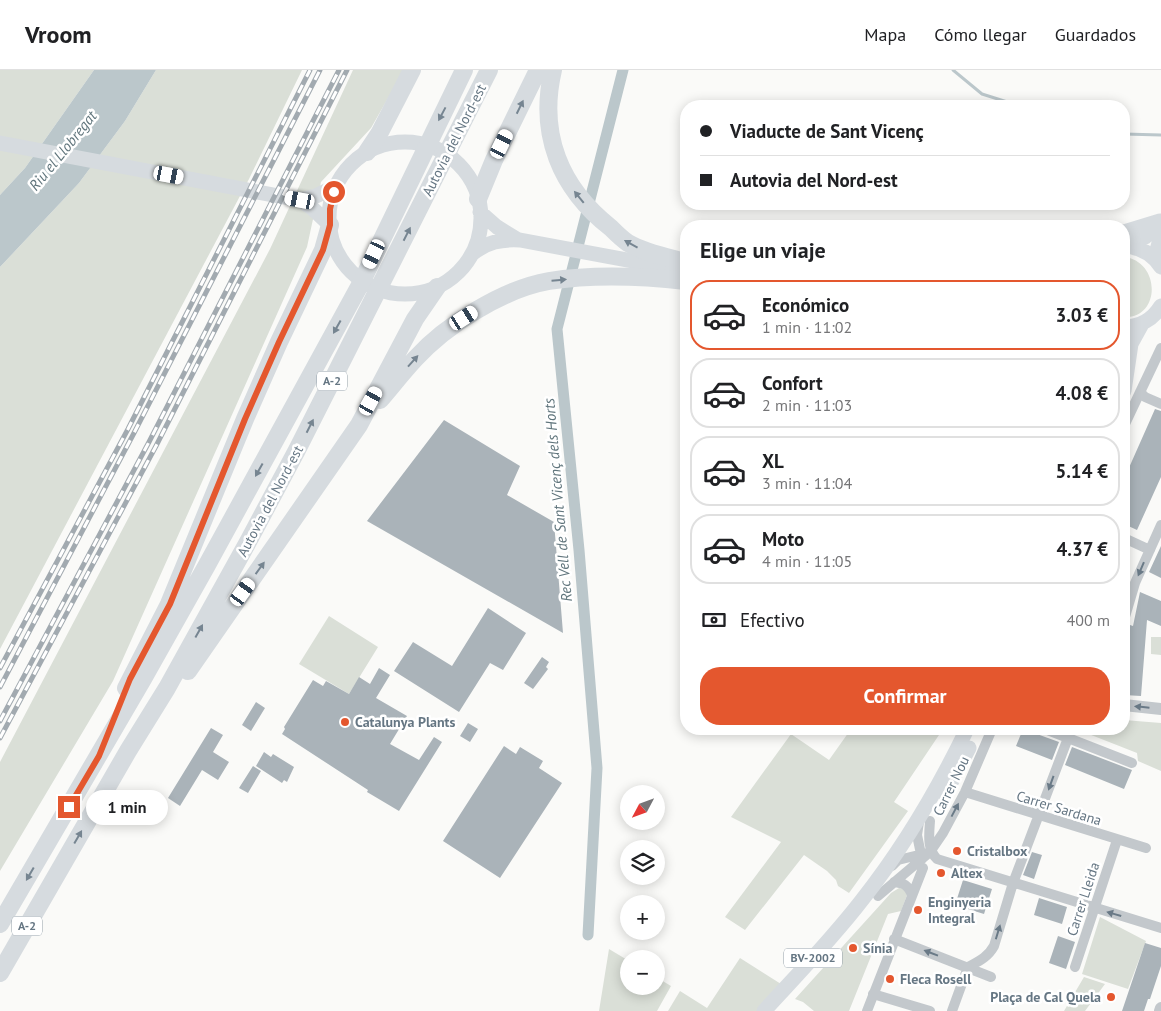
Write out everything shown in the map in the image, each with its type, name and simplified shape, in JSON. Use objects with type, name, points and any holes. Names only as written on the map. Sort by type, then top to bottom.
[{"type":"highway","points":[[367,152],[379,134],[412,70]]},
{"type":"highway","name":"Autovia del Nord-est","points":[[0,924],[208,565],[360,285],[464,70]]},
{"type":"highway","name":"Autovia del Nord-est","points":[[0,973],[128,751],[167,688],[297,450],[490,70]]},
{"type":"highway","points":[[479,205],[494,160],[538,70]]},
{"type":"highway","points":[[553,70],[549,86],[548,120],[555,156],[564,176],[600,220],[628,243],[644,250],[680,260]]},
{"type":"highway","points":[[99,756],[130,679],[170,604],[245,419],[323,250],[330,225]]},
{"type":"highway","points":[[359,425],[416,358],[448,329],[480,308],[516,291],[548,281],[603,276],[650,277],[680,281]]},
{"type":"highway","points":[[167,688],[184,677],[359,425],[436,287]]},
{"type":"main road","points":[[479,205],[479,233],[472,254],[460,270],[436,287],[424,292],[409,294],[389,292],[370,285],[353,274],[341,258],[333,240],[330,225],[330,209],[336,186],[349,167],[367,152],[384,145],[402,142],[419,144],[443,152],[456,162],[467,176],[479,205],[497,227],[520,240]]},
{"type":"main road","points":[[0,143],[300,200],[312,208],[330,225]]},
{"type":"main road","points":[[300,200],[316,196],[336,186]]},
{"type":"main road","points":[[1130,240],[1145,237],[1161,222]]},
{"type":"main road","points":[[1159,265],[1157,250],[1161,236]]},
{"type":"main road","points":[[472,254],[488,243],[520,240],[680,270]]},
{"type":"main road","points":[[1130,244],[1142,249],[1159,265]]},
{"type":"main road","points":[[1130,356],[1132,344],[1142,324],[1152,317],[1161,306]]},
{"type":"main road","points":[[1130,325],[1142,324]]},
{"type":"main road","name":"BV-2002","points":[[764,1011],[906,858],[925,855],[925,820],[964,735]]},
{"type":"main road","name":"BV-2002","points":[[776,1011],[849,932],[957,771],[975,735]]},
{"type":"street","points":[[1130,413],[1161,348]]},
{"type":"street","points":[[1140,392],[1145,397],[1161,404]]},
{"type":"street","points":[[1130,602],[1161,525]]},
{"type":"street","points":[[1130,541],[1150,550]]},
{"type":"street","points":[[1130,706],[1161,709]]},
{"type":"street","name":"Carrer Nou","points":[[867,1011],[912,895],[925,855],[943,833],[989,735]]},
{"type":"street","points":[[1060,735],[1132,763]]},
{"type":"street","points":[[952,1011],[968,967],[985,958],[994,946],[1013,884],[1068,738]]},
{"type":"street","name":"Carrer Sardana","points":[[964,792],[1146,848]]},
{"type":"street","name":"Carrer Lleida","points":[[1075,967],[1117,840]]},
{"type":"street","points":[[925,855],[1013,884],[1161,928]]},
{"type":"street","name":"BV-2002","points":[[876,891],[894,882],[925,855]]},
{"type":"street","points":[[894,882],[906,885],[912,895]]},
{"type":"street","points":[[894,939],[992,977]]},
{"type":"street","points":[[873,994],[930,1011]]},
{"type":"shaded area","points":[[0,70],[94,70],[25,168],[0,195]]},
{"type":"shaded area","points":[[156,70],[302,70],[249,179],[0,649],[0,267],[79,183],[125,121]]},
{"type":"shaded area","points":[[353,70],[404,70],[371,128],[321,182],[307,247],[113,681],[0,871],[0,762],[270,249]]},
{"type":"shaded area","points":[[1130,259],[1145,268],[1150,278],[1152,289],[1150,300],[1145,309],[1136,315],[1130,316]]},
{"type":"shaded area","points":[[329,616],[378,647],[349,694],[299,664]]},
{"type":"shaded area","points":[[1151,637],[1161,637],[1161,655],[1151,654]]},
{"type":"shaded area","points":[[1130,720],[1161,723],[1161,771],[1138,761],[1137,753],[1091,735],[1130,735]]},
{"type":"shaded area","points":[[790,735],[829,760],[847,735],[939,735],[894,802],[908,811],[849,893],[838,886],[836,880],[827,871],[804,855],[745,930],[725,917],[781,842],[731,817]]},
{"type":"shaded area","points":[[899,888],[905,889],[907,895],[901,911],[888,914],[849,1011],[814,1011],[803,1002],[795,999],[891,893]]},
{"type":"shaded area","points":[[1100,917],[1146,941],[1128,989],[1082,974]]},
{"type":"shaded area","points":[[609,949],[620,956],[620,995],[665,995],[665,982],[671,986],[657,1011],[599,1011]]},
{"type":"shaded area","points":[[740,958],[781,984],[757,1011],[668,1011],[680,991],[707,1008]]},
{"type":"shaded area","points":[[1084,977],[1105,984],[1085,1011],[1064,1011]]},
{"type":"water","name":"Riu el Llobregat","points":[[94,70],[156,70],[125,121],[79,183],[0,267],[0,195],[25,168]]},
{"type":"building","points":[[1155,409],[1161,411],[1161,477],[1137,530],[1130,527],[1130,465]]},
{"type":"building","points":[[444,420],[520,466],[507,495],[554,522],[563,633],[367,521]]},
{"type":"building","points":[[1161,546],[1161,578],[1149,572]]},
{"type":"building","points":[[1140,592],[1161,601],[1161,626],[1147,620],[1141,696],[1130,695],[1130,625],[1133,626]]},
{"type":"building","points":[[488,608],[526,633],[503,670],[490,663],[459,712],[394,671],[413,642],[452,666]]},
{"type":"building","points":[[542,657],[549,662],[546,667],[548,669],[533,689],[524,683]]},
{"type":"building","name":"Catalunya Plants","points":[[379,668],[390,675],[376,698],[407,716],[390,744],[419,760],[434,737],[442,742],[399,811],[367,792],[368,790],[282,734],[285,729],[284,727],[313,680],[323,686],[326,681],[349,694],[359,677],[370,684]]},
{"type":"building","points":[[256,702],[265,708],[251,731],[242,725]]},
{"type":"building","points":[[468,723],[478,729],[470,742],[460,736]]},
{"type":"building","points":[[211,728],[223,735],[213,752],[229,762],[218,780],[202,770],[180,806],[168,798]]},
{"type":"building","points":[[1021,735],[1040,735],[1059,742],[1052,760],[1016,746]]},
{"type":"building","points":[[504,746],[516,754],[520,747],[543,761],[539,768],[562,783],[500,878],[443,841]]},
{"type":"building","points":[[1072,747],[1132,770],[1124,789],[1065,765]]},
{"type":"building","points":[[264,752],[271,757],[273,754],[294,767],[287,782],[284,780],[282,783],[256,766]]},
{"type":"building","points":[[253,766],[261,771],[248,793],[239,788]]},
{"type":"building","points":[[1032,852],[1042,855],[1034,879],[1023,875]]},
{"type":"building","points":[[963,880],[992,889],[984,914],[955,905]]},
{"type":"building","points":[[1039,898],[1067,907],[1062,924],[1034,915]]},
{"type":"building","points":[[1058,936],[1075,942],[1066,969],[1049,963]]},
{"type":"building","points":[[1145,943],[1161,948],[1161,966],[1150,999],[1148,999],[1144,1011],[1122,1011]]},
{"type":"waterway","name":"Rec Vell de Sant Vicenç dels Horts","points":[[588,935],[597,768],[579,550],[557,329],[623,70]]},
{"type":"waterway","points":[[953,70],[982,94],[1001,100]]},
{"type":"waterway","points":[[1130,134],[1161,135]]},
{"type":"railway","points":[[0,668],[128,429],[310,70]]},
{"type":"railway","points":[[0,687],[134,433],[320,70]]},
{"type":"railway","points":[[0,721],[149,442],[339,70]]},
{"type":"railway","points":[[0,738],[156,446],[347,70]]},
{"type":"place","name":"Catalunya Plants","points":[[345,722]]},
{"type":"place","name":"Cristalbox","points":[[957,851]]},
{"type":"place","name":"Altex","points":[[941,873]]},
{"type":"place","name":"Enginyeria Integral","points":[[918,910]]},
{"type":"place","name":"Sínia","points":[[853,948]]},
{"type":"place","name":"Fleca Rosell","points":[[890,979]]},
{"type":"place","name":"Plaça de Cal Quela","points":[[1111,997]]},
{"type":"route","points":[[69,807],[99,756],[130,679],[170,604],[245,419],[323,250],[330,225],[329,215],[334,192]]}]
